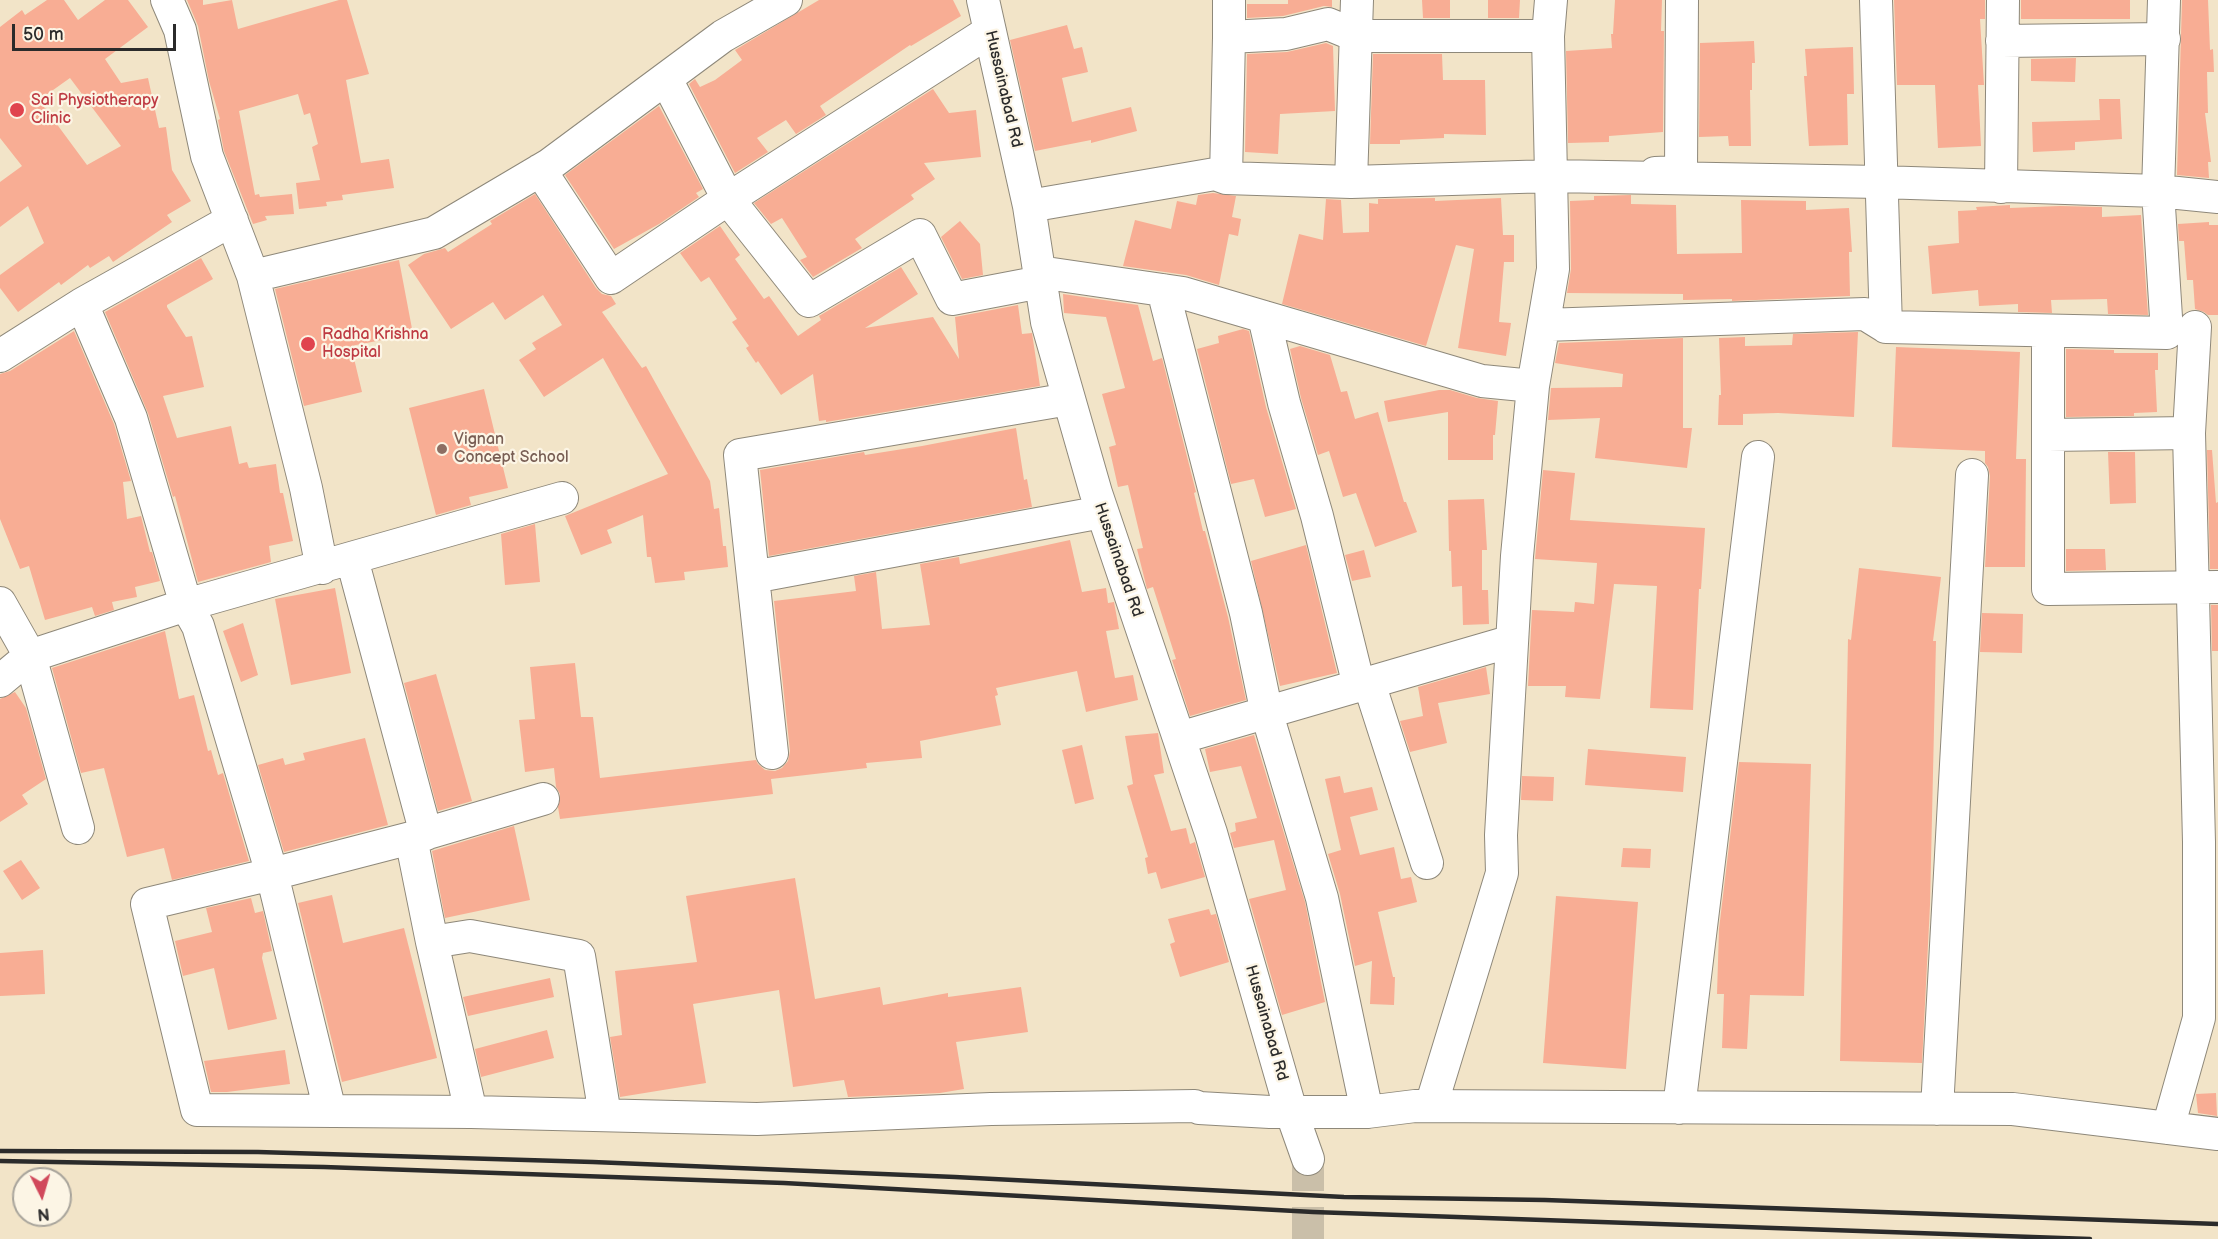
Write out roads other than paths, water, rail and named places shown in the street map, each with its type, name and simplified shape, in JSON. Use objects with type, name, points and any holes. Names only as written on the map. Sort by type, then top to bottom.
[{"type":"street","points":[[167,0],[180,30],[207,156],[253,276],[306,488],[322,568]]},
{"type":"street","points":[[253,276],[434,234],[540,170],[723,36],[786,0]]},
{"type":"street","name":"Hussainabad Rd","points":[[983,0],[1029,206],[1047,322],[1102,512],[1211,833],[1291,1111],[1308,1159]]},
{"type":"street","points":[[1226,178],[1229,0]]},
{"type":"street","points":[[1351,182],[1358,0]]},
{"type":"street","points":[[1431,1106],[1502,873],[1501,835],[1517,556],[1533,386],[1553,269],[1548,36],[1551,0]]},
{"type":"street","points":[[1029,206],[1215,174],[1226,178],[1351,182],[1681,172],[1682,0]]},
{"type":"street","points":[[1876,0],[1886,327]]},
{"type":"street","points":[[2001,187],[2003,0]]},
{"type":"street","points":[[2164,0],[2158,191],[2193,327],[2189,433],[2206,587],[2199,842],[2199,1018],[2168,1128]]},
{"type":"street","points":[[1229,37],[1286,34],[1328,24],[1357,36],[1548,36]]},
{"type":"street","points":[[540,170],[611,278],[728,199],[990,30]]},
{"type":"street","points":[[2002,41],[2164,39]]},
{"type":"street","points":[[666,79],[728,199],[809,301],[920,235],[952,299],[1040,277],[1163,290],[1183,293],[1482,381],[1533,386]]},
{"type":"street","points":[[1552,176],[1880,182],[2158,191],[2218,196]]},
{"type":"street","points":[[0,356],[82,304],[232,220]]},
{"type":"street","points":[[1163,290],[1246,613],[1267,714],[1322,898],[1367,1112]]},
{"type":"street","points":[[82,304],[131,418],[186,605],[198,626],[272,874],[330,1111]]},
{"type":"street","points":[[1544,325],[1865,314],[1886,327],[2167,333],[2193,327]]},
{"type":"street","points":[[1264,317],[1284,403],[1364,684],[1427,863]]},
{"type":"street","points":[[2048,331],[2048,589],[2206,587]]},
{"type":"street","points":[[772,753],[740,455],[1069,399]]},
{"type":"street","points":[[2048,435],[2189,433]]},
{"type":"street","points":[[1679,1108],[1758,457]]},
{"type":"street","points":[[1937,1109],[1972,475]]},
{"type":"street","points":[[0,681],[30,656],[186,605],[562,498]]},
{"type":"street","points":[[753,577],[1102,512]]},
{"type":"street","points":[[352,559],[418,836],[432,942],[471,1112]]},
{"type":"street","points":[[0,603],[30,656],[78,828]]},
{"type":"street","points":[[1179,738],[1512,641]]},
{"type":"street","points":[[543,799],[418,836],[147,904],[197,1110],[471,1112],[758,1119],[991,1108],[1195,1106],[1270,1112],[1367,1112],[1416,1106],[2013,1108],[2218,1134]]},
{"type":"street","points":[[432,942],[470,936],[579,956],[604,1115]]},
{"type":"tunnel","points":[[1308,1159],[1308,1239]]},
{"type":"railway","points":[[0,1151],[258,1152],[593,1162],[955,1177],[1344,1197],[1545,1200],[2218,1224]]},
{"type":"railway","points":[[0,1161],[324,1167],[784,1183],[1313,1212],[2090,1239]]},
{"type":"place","name":"Sai Physiotherapy Clinic","points":[[17,110]]},
{"type":"place","name":"Radha Krishna Hospital","points":[[308,344]]},
{"type":"place","name":"Vignan Concept School","points":[[442,449]]}]
